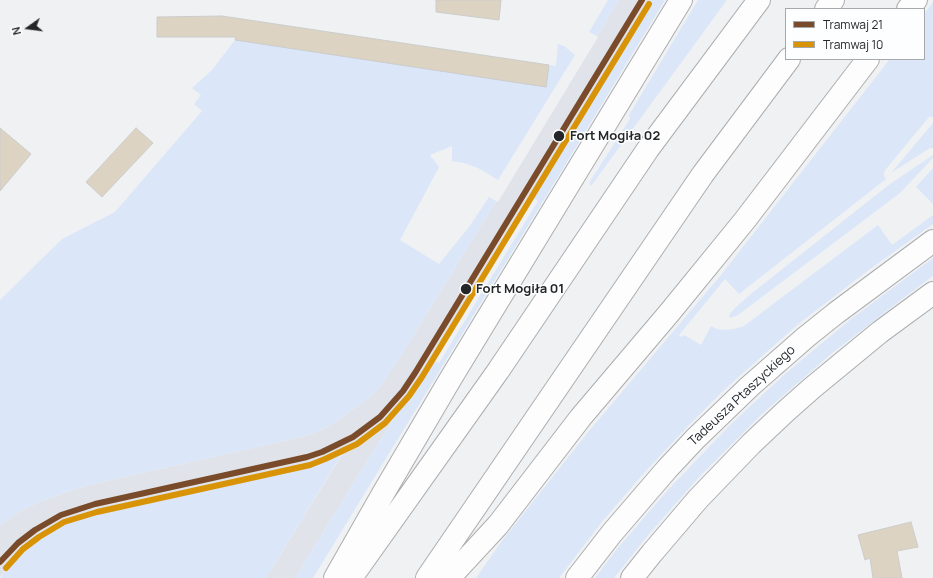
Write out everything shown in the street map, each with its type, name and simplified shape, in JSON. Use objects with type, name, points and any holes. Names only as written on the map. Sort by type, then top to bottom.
[{"type":"main road","points":[[335,578],[451,378],[682,0]]},
{"type":"main road","points":[[351,578],[498,372],[648,149],[759,0]]},
{"type":"main road","points":[[827,8],[834,0]]},
{"type":"main road","points":[[909,8],[916,0]]},
{"type":"main road","points":[[427,578],[703,174],[788,60]]},
{"type":"main road","points":[[449,578],[498,525],[581,417],[670,312],[740,226],[867,60]]},
{"type":"main road","name":"Tadeusza Ptaszyckiego","points":[[577,578],[612,533],[667,469],[695,439],[750,386],[836,313],[933,241]]},
{"type":"main road","points":[[632,578],[698,499],[786,411],[874,336],[933,293]]},
{"type":"shaded area","points":[[608,0],[619,0],[597,36],[589,32]]},
{"type":"shaded area","points":[[619,0],[649,0],[530,196],[529,195],[518,213],[430,358],[431,359],[295,578],[266,578],[346,448],[306,464],[79,517],[49,531],[36,539],[12,562],[0,577],[0,525],[22,510],[58,495],[85,486],[301,437],[319,431],[334,423],[369,398],[382,384],[397,362],[496,201],[498,202]]},
{"type":"shaded area","points":[[649,0],[665,0],[313,578],[295,578],[431,359],[439,363],[538,201],[530,196]]},
{"type":"shaded area","points":[[698,0],[727,0],[591,186],[589,183],[630,119],[629,115]]},
{"type":"shaded area","points":[[933,2],[933,117],[929,117],[886,169],[884,176],[886,179],[739,294],[725,279],[679,335],[682,337],[684,335],[701,345],[711,326],[723,330],[744,326],[878,225],[892,245],[933,215],[933,224],[870,269],[797,325],[724,390],[643,474],[601,523],[559,578],[476,578],[501,542],[589,431],[721,275],[889,60],[925,60],[925,13]]},
{"type":"shaded area","points":[[235,40],[545,86],[549,65],[556,66],[558,44],[564,46],[575,55],[498,180],[478,168],[452,161],[452,146],[430,155],[439,167],[400,240],[439,264],[469,227],[489,197],[496,201],[397,362],[382,384],[369,398],[334,423],[319,431],[301,437],[85,486],[58,495],[22,510],[0,525],[0,300],[62,239],[115,212],[202,111],[194,104],[201,95],[192,88],[212,70]]},
{"type":"shaded area","points":[[933,123],[933,148],[930,148],[891,173]]},
{"type":"shaded area","points":[[933,155],[933,158],[900,193],[738,315],[730,318],[729,315],[734,309],[752,293],[890,184]]},
{"type":"shaded area","points":[[933,168],[933,204],[916,187]]},
{"type":"shaded area","points":[[933,258],[933,276],[831,354],[763,413],[701,475],[649,534],[614,578],[595,578],[617,549],[667,491],[730,425],[785,374],[851,319]]},
{"type":"shaded area","points":[[346,447],[266,578],[0,578],[23,550],[36,539],[49,531],[79,517],[306,464]]},
{"type":"building","points":[[436,0],[501,0],[499,20],[436,12]]},
{"type":"building","points":[[222,16],[549,65],[546,87],[235,40],[236,37],[157,37],[157,17]]},
{"type":"building","points":[[0,128],[31,154],[0,191]]},
{"type":"building","points":[[136,128],[153,143],[102,197],[86,182]]},
{"type":"building","points":[[911,522],[918,547],[897,551],[902,578],[873,578],[870,558],[865,560],[858,535]]},
{"type":"tram line","name":"21","points":[[0,562],[18,543],[35,530],[61,515],[95,504],[307,457],[322,452],[353,437],[380,417],[403,391],[415,373],[642,0]]},
{"type":"tram line","name":"10","points":[[6,568],[23,549],[39,537],[64,522],[97,512],[310,465],[357,444],[385,423],[409,396],[422,377],[649,4]]},
{"type":"place","name":"Fort Mogiła 02","points":[[559,136]]},
{"type":"place","name":"Fort Mogiła 01","points":[[466,289]]}]
